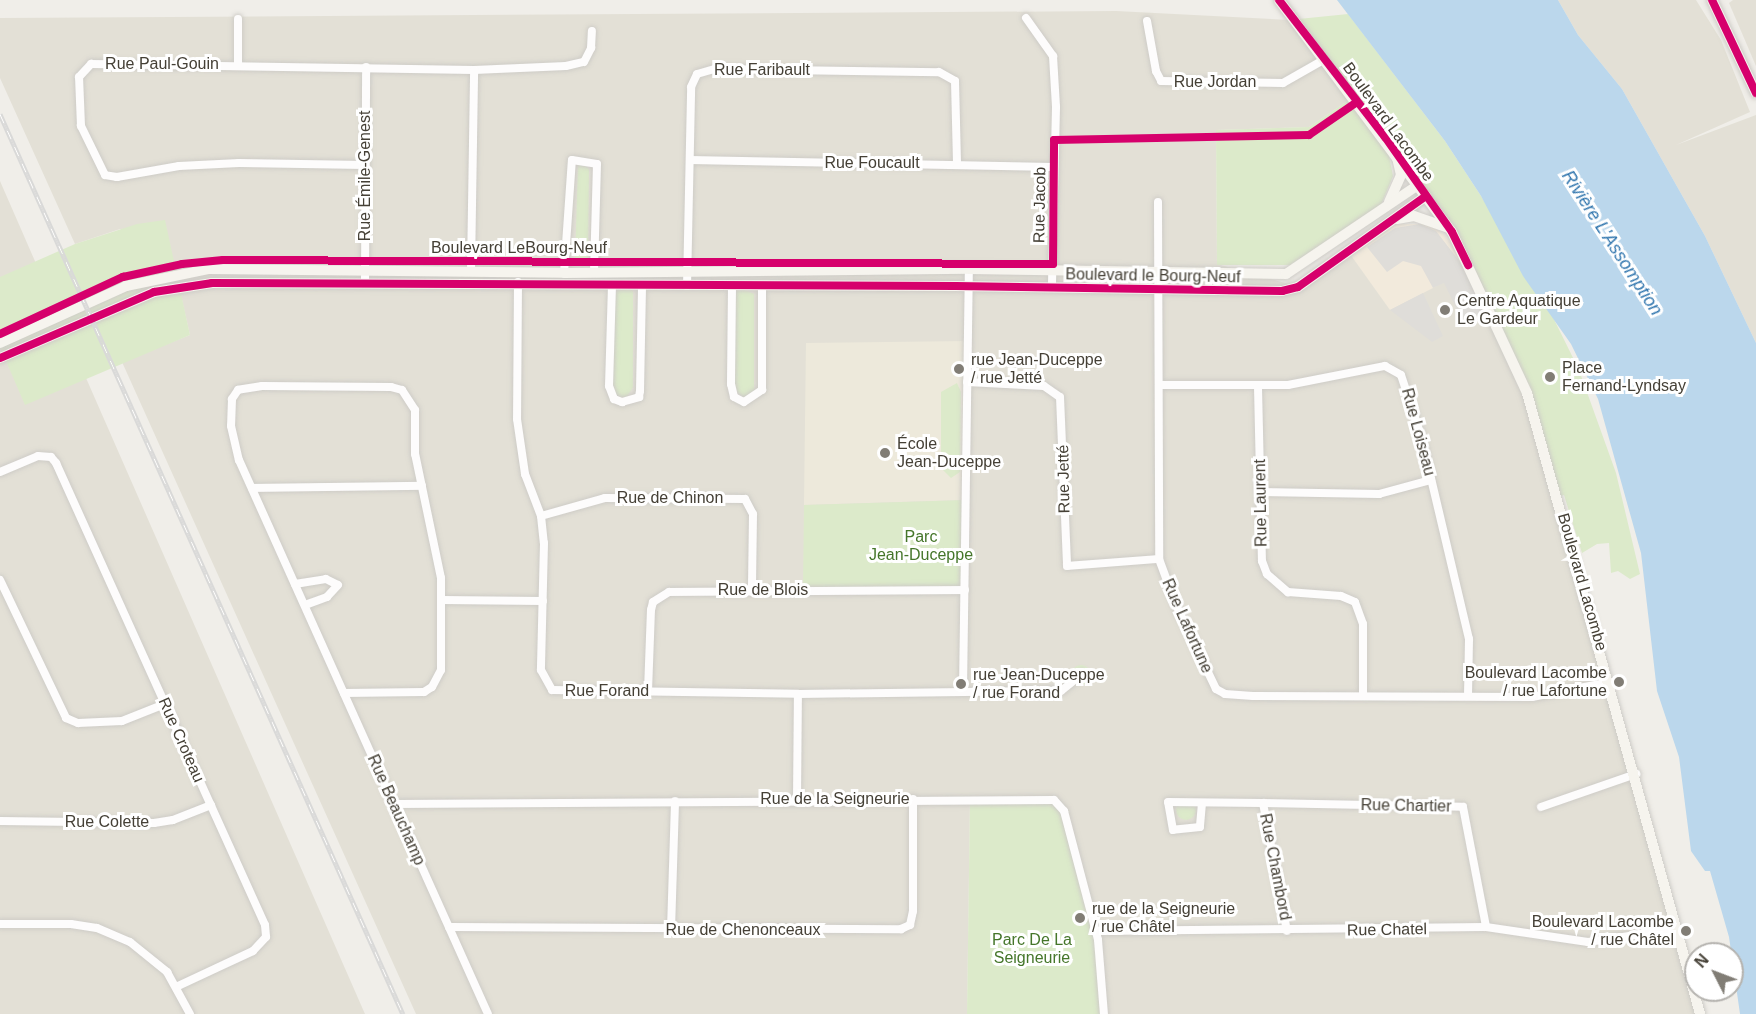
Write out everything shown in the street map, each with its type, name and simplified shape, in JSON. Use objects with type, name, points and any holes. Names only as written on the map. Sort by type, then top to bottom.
[{"type":"street","name":"Boulevard Lacombe","points":[[1279,0],[1395,151],[1450,230],[1528,396],[1636,774],[1700,1014]]},
{"type":"street","points":[[1712,0],[1756,93]]},
{"type":"street","name":"Rue Jacob","points":[[1026,18],[1053,56],[1052,288]]},
{"type":"street","points":[[238,19],[238,64]]},
{"type":"street","name":"Rue Jordan","points":[[1147,21],[1156,71],[1161,81],[1283,82],[1325,58]]},
{"type":"street","name":"Rue Paul-Gouin","points":[[365,165],[239,163],[179,166],[117,177],[105,175],[79,117],[79,77],[83,69],[91,64],[238,64],[474,70],[584,62],[591,48],[591,31]]},
{"type":"street","name":"Rue Émile-Genest","points":[[365,284],[366,68]]},
{"type":"street","name":"Rue Faribault","points":[[687,286],[692,80],[702,72],[715,69],[930,71],[955,81],[957,164]]},
{"type":"street","points":[[471,269],[474,70]]},
{"type":"street","points":[[1386,207],[1401,175],[1395,151]]},
{"type":"street","points":[[564,273],[572,160],[597,164],[594,272]]},
{"type":"street","name":"Rue Foucault","points":[[690,160],[1053,167]]},
{"type":"street","name":"Boulevard le Bourg-Neuf","points":[[0,343],[126,286],[164,276],[209,269],[471,269],[564,273],[969,269],[1286,274],[1418,185]]},
{"type":"street","name":"Boulevard le Bourg-Neuf","points":[[0,358],[154,292],[212,284],[969,286],[1282,291],[1298,287],[1426,196]]},
{"type":"street","name":"Rue Lafortune","points":[[1158,202],[1161,386],[1159,559],[1176,605],[1216,689],[1225,694],[1253,696],[1363,693],[1532,697],[1610,682]]},
{"type":"street","points":[[1391,221],[1414,216],[1450,230]]},
{"type":"street","points":[[963,690],[969,269]]},
{"type":"street","name":"Rue Forand","points":[[519,272],[517,419],[525,474],[541,516],[543,601],[541,670],[552,690],[798,694],[963,690],[1061,691],[1082,674]]},
{"type":"street","points":[[612,285],[609,386],[615,399],[622,402],[639,397],[642,285]]},
{"type":"street","points":[[732,286],[731,384],[734,397],[744,402],[762,390],[762,285]]},
{"type":"street","name":"Rue Loiseau","points":[[1161,386],[1258,387],[1321,380],[1369,368],[1393,368],[1401,375],[1409,395],[1431,480],[1469,639],[1468,694]]},
{"type":"street","name":"Rue Jetté","points":[[968,381],[1044,386],[1060,397],[1067,566],[1159,559]]},
{"type":"street","name":"Rue Beauchamp","points":[[422,486],[415,454],[415,410],[402,390],[262,386],[238,390],[231,407],[233,443],[488,1014]]},
{"type":"street","name":"Rue Laurent","points":[[1258,387],[1262,561],[1267,573],[1288,592],[1341,596],[1355,602],[1363,624],[1363,693]]},
{"type":"street","name":"Rue Croteau","points":[[0,472],[45,456],[51,457],[63,474],[265,925],[266,937],[253,951],[178,986]]},
{"type":"street","points":[[1260,492],[1379,494],[1431,480]]},
{"type":"street","points":[[252,488],[422,486],[437,547],[441,600],[441,670],[432,687],[413,693],[344,693]]},
{"type":"street","name":"Rue de Chinon","points":[[541,516],[605,498],[745,499],[753,514],[752,590]]},
{"type":"street","points":[[295,585],[326,579],[338,585],[327,597],[305,605]]},
{"type":"street","points":[[0,580],[66,718],[78,723],[122,721],[165,704]]},
{"type":"street","name":"Rue de Blois","points":[[648,691],[649,621],[653,602],[669,592],[965,590]]},
{"type":"street","points":[[441,600],[543,601]]},
{"type":"street","points":[[797,800],[798,694]]},
{"type":"street","points":[[1541,807],[1636,774]]},
{"type":"street","name":"Rue de la Seigneurie","points":[[394,804],[913,799],[1054,800],[1065,811],[1095,931],[1104,1014]]},
{"type":"street","name":"Rue de Chenonceaux","points":[[449,927],[889,931],[910,925],[913,799]]},
{"type":"street","points":[[671,930],[675,801]]},
{"type":"street","points":[[1202,803],[1200,827],[1173,830],[1168,802],[1263,803]]},
{"type":"street","name":"Rue Chartier","points":[[1263,803],[1463,807],[1486,927]]},
{"type":"street","name":"Rue Chambord","points":[[1263,803],[1287,931]]},
{"type":"street","name":"Rue Colette","points":[[0,821],[154,823],[173,820],[210,805]]},
{"type":"street","points":[[0,924],[97,928],[142,949],[178,986],[190,1014]]},
{"type":"street","name":"Rue Chatel","points":[[1095,931],[1287,931],[1486,927],[1588,942],[1677,929]]},
{"type":"shaded area","points":[[1558,0],[1696,0],[1721,40],[1750,112],[1676,145],[1756,115],[1756,343],[1705,236],[1622,89],[1578,35]]},
{"type":"shaded area","points":[[1733,0],[1756,0],[1756,66],[1729,3]]},
{"type":"shaded area","points":[[1116,11],[1289,20],[1349,100],[1309,127],[1216,130],[1217,264],[1299,287],[1350,254],[1470,269],[1527,393],[1684,957],[1684,1002],[1697,1002],[1700,1014],[1103,1014],[970,799],[967,1014],[416,1014],[122,362],[190,335],[172,256],[120,229],[75,244],[0,78],[0,18]]},
{"type":"shaded area","points":[[0,181],[79,362],[365,1014],[0,1014]]},
{"type":"shaded area","points":[[1396,224],[1427,224],[1444,234],[1470,269],[1390,310],[1350,254]]},
{"type":"shaded area","points":[[1420,224],[1436,231],[1467,271],[1483,311],[1464,324],[1444,283],[1433,288],[1421,266],[1403,261],[1387,272],[1367,247],[1395,228]]},
{"type":"shaded area","points":[[1423,293],[1443,336],[1432,342],[1390,310]]},
{"type":"shaded area","name":"École Jean-Duceppe","points":[[968,341],[966,500],[804,505],[806,343]]},
{"type":"green space","points":[[1348,14],[1445,141],[1544,299],[1579,370],[1616,473],[1640,574],[1630,579],[1618,571],[1611,573],[1609,543],[1597,544],[1582,553],[1564,495],[1558,497],[1528,396],[1452,232],[1387,146],[1393,176],[1381,205],[1290,265],[1217,265],[1216,130],[1309,127],[1349,100],[1289,20]]},
{"type":"green space","points":[[583,164],[589,169],[588,259],[581,264],[575,260],[578,165]]},
{"type":"green space","points":[[165,220],[190,335],[25,405],[0,347],[0,277],[75,244],[137,224]]},
{"type":"green space","points":[[627,287],[633,291],[633,387],[626,398],[616,396],[613,385],[615,294],[619,289]]},
{"type":"green space","points":[[740,288],[754,294],[754,391],[744,398],[734,389],[734,292]]},
{"type":"green space","points":[[957,383],[961,392],[960,472],[951,478],[941,468],[941,392]]},
{"type":"green space","name":"Parc Jean-Duceppe","points":[[966,500],[965,590],[803,590],[804,505]]},
{"type":"green space","points":[[1081,665],[1088,668],[1091,675],[1088,682],[1081,685],[1074,682],[1071,675],[1074,668]]},
{"type":"green space","name":"Parc De La Seigneurie","points":[[1031,797],[1061,806],[1098,943],[1103,1014],[967,1014],[970,799]]},
{"type":"green space","points":[[1182,800],[1190,800],[1196,806],[1196,814],[1190,820],[1182,820],[1176,814],[1176,806]]},
{"type":"water","name":"Rivière L'Assomption","points":[[1337,0],[1558,0],[1578,35],[1622,89],[1705,236],[1756,343],[1756,1014],[1740,1014],[1738,1002],[1744,1002],[1744,942],[1730,942],[1710,871],[1705,871],[1691,851],[1679,757],[1657,691],[1641,553],[1598,399],[1571,344],[1523,276],[1481,196],[1445,141]]},
{"type":"railway","points":[[0,114],[403,1014]]},
{"type":"cycle path","points":[[1279,0],[1385,137],[1452,232],[1468,265]]},
{"type":"cycle path","points":[[1712,0],[1756,93]]},
{"type":"cycle path","name":"Boulevard LeBourg-Neuf","points":[[0,334],[123,277],[182,264],[223,260],[1053,264],[1054,140],[1309,135],[1357,102]]},
{"type":"cycle path","points":[[0,358],[154,292],[212,283],[956,286],[1282,291],[1298,287],[1426,196]]},
{"type":"place","name":"Centre Aquatique Le Gardeur","points":[[1445,310]]},
{"type":"place","name":"rue Jean-Duceppe / rue Jetté","points":[[959,369]]},
{"type":"place","name":"Place Fernand-Lyndsay","points":[[1550,377]]},
{"type":"place","name":"École Jean-Duceppe","points":[[885,453]]},
{"type":"place","name":"Boulevard Lacombe / rue Lafortune","points":[[1619,682]]},
{"type":"place","name":"rue Jean-Duceppe / rue Forand","points":[[961,684]]},
{"type":"place","name":"rue de la Seigneurie / rue Châtel","points":[[1080,918]]},
{"type":"place","name":"Boulevard Lacombe / rue Châtel","points":[[1686,931]]}]
